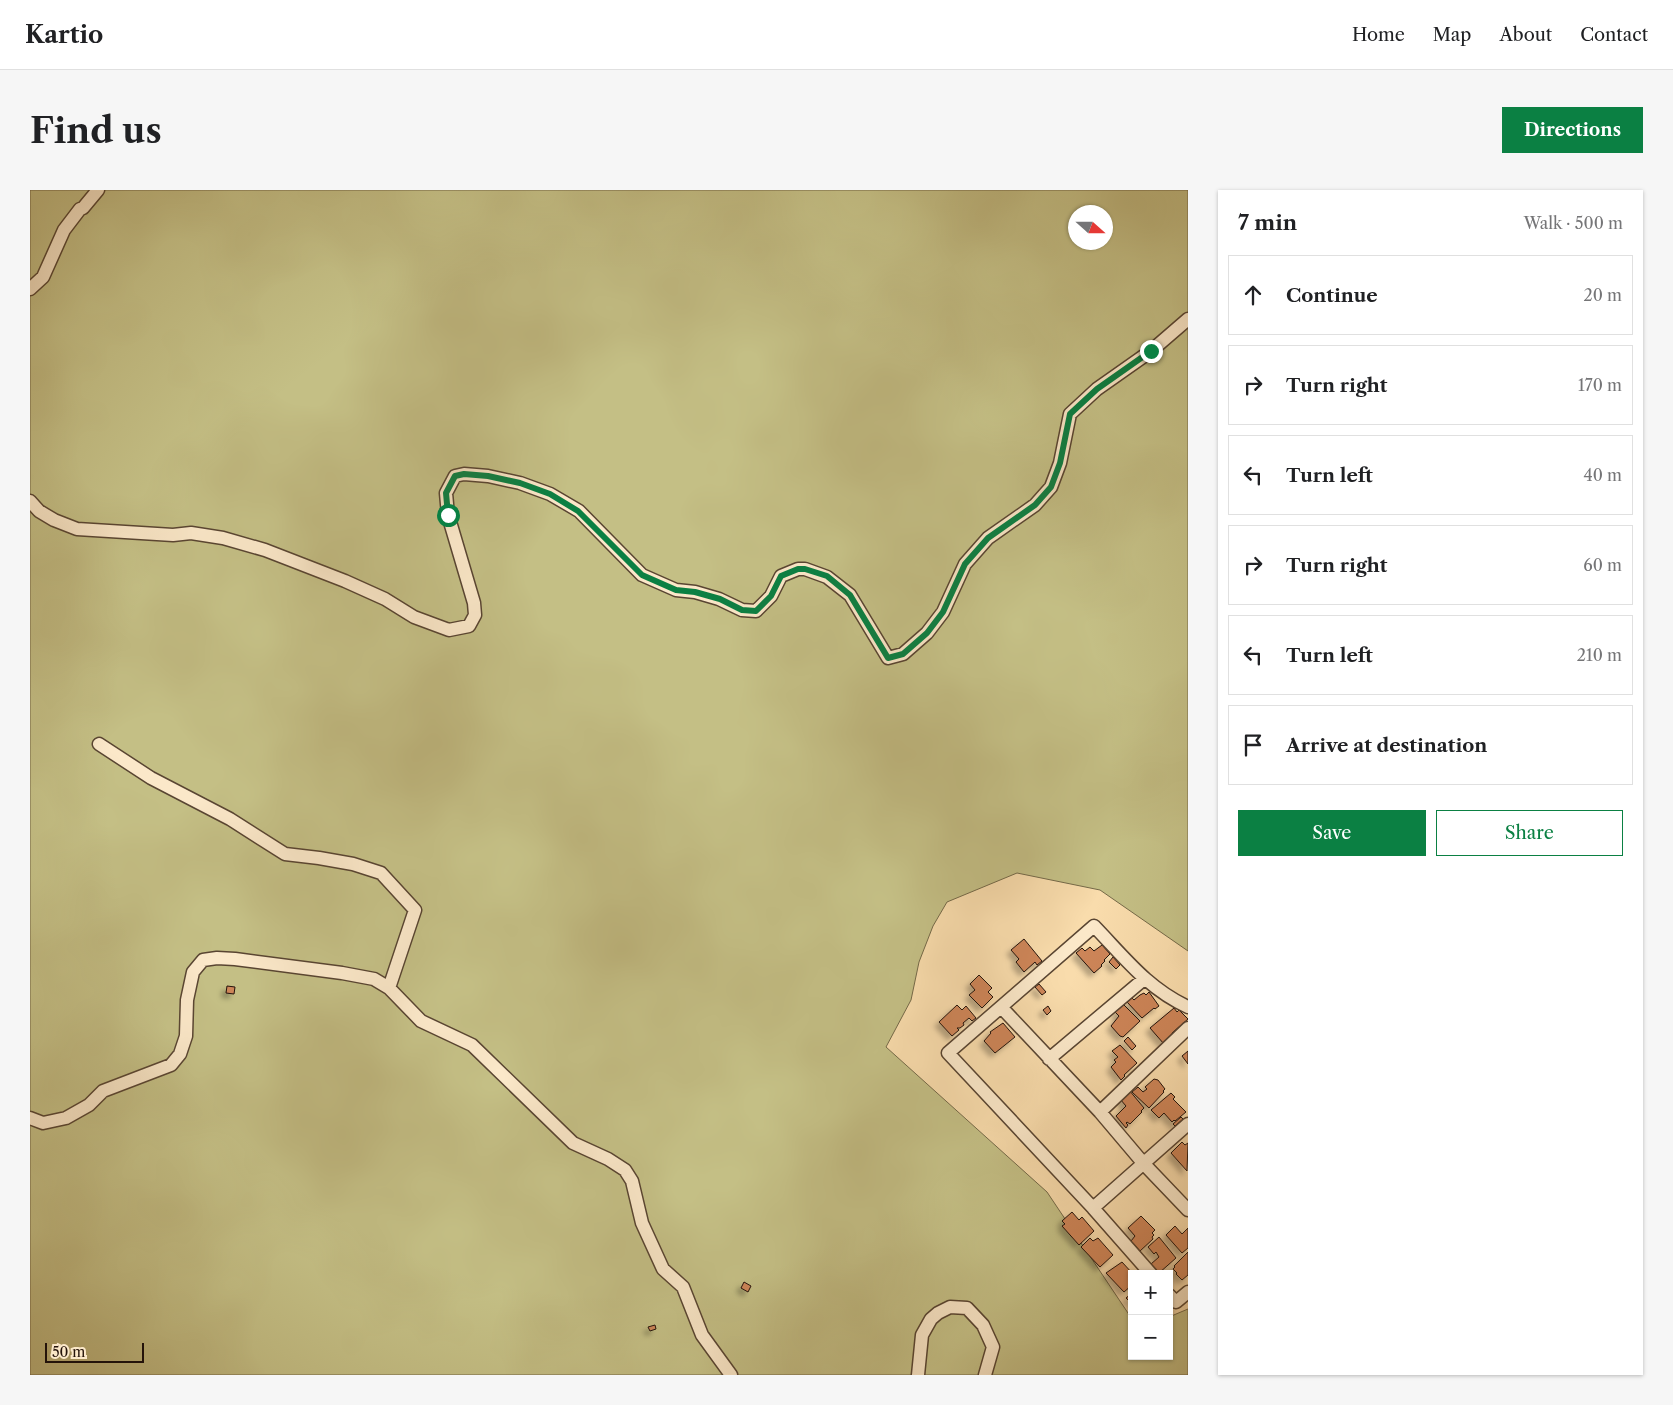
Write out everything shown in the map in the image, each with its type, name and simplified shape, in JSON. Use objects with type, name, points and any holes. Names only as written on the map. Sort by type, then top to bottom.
[{"type":"street","points":[[30,289],[43,277],[64,230],[98,190]]},
{"type":"street","points":[[30,501],[39,511],[54,520],[77,529],[173,535],[191,533],[222,538],[265,550],[345,581],[385,599],[414,617],[449,630],[455,630],[469,626],[475,615],[474,603],[448,515],[446,493],[455,476],[464,474],[488,476],[520,483],[550,494],[578,511],[642,575],[651,580],[676,590],[695,592],[720,599],[742,610],[756,611],[771,596],[781,576],[798,569],[805,569],[827,576],[850,595],[888,658],[903,654],[927,633],[943,612],[965,564],[988,538],[1035,505],[1051,487],[1060,463],[1070,414],[1097,389],[1151,351],[1188,319]]},
{"type":"street","points":[[98,744],[151,778],[230,819],[284,854],[353,864],[381,874],[415,910],[389,988]]},
{"type":"street","points":[[1147,1270],[1093,1208],[948,1054],[1094,926],[1144,979],[1169,999],[1188,1008]]},
{"type":"street","points":[[30,1118],[43,1123],[66,1118],[89,1105],[103,1090],[171,1065],[180,1054],[186,1036],[187,1000],[193,972],[203,960],[217,958],[374,978],[389,988],[422,1021],[472,1045],[573,1143],[625,1170],[632,1180],[642,1224],[662,1269],[683,1287],[702,1335],[731,1375]]},
{"type":"street","points":[[1049,1059],[1144,979]]},
{"type":"street","points":[[1002,1008],[1100,1112],[1144,1164],[1188,1210]]},
{"type":"street","points":[[1100,1112],[1188,1028]]},
{"type":"street","points":[[1093,1208],[1188,1124]]},
{"type":"street","points":[[1173,1299],[1176,1302],[1188,1292]]},
{"type":"street","points":[[918,1375],[922,1335],[931,1319],[950,1306],[967,1308],[984,1325],[993,1347],[985,1375]]},
{"type":"shaded area","points":[[30,190],[1188,190],[1188,951],[1100,890],[1017,873],[947,902],[933,926],[919,962],[911,1000],[886,1047],[1047,1192],[1128,1313],[1128,1360],[1173,1360],[1173,1315],[1188,1309],[1188,1375],[30,1375]]},
{"type":"building","points":[[1024,939],[1042,961],[1037,965],[1035,962],[1024,972],[1016,962],[1019,959],[1011,950]]},
{"type":"building","points":[[1102,945],[1110,954],[1104,960],[1102,966],[1094,973],[1076,953],[1082,948],[1085,951],[1090,947],[1094,951]]},
{"type":"building","points":[[1113,957],[1120,965],[1116,969],[1109,962]]},
{"type":"building","points":[[979,975],[992,988],[988,992],[993,997],[982,1008],[969,995],[975,990],[970,984]]},
{"type":"building","points":[[1039,984],[1046,992],[1042,995],[1035,987]]},
{"type":"building","points":[[227,986],[235,987],[234,994],[226,993]]},
{"type":"building","points":[[1149,992],[1159,1006],[1142,1018],[1127,1002],[1132,998],[1134,1000],[1140,995],[1144,993],[1146,995]]},
{"type":"building","points":[[1123,1004],[1140,1021],[1123,1037],[1111,1026],[1119,1016],[1115,1012]]},
{"type":"building","points":[[957,1005],[962,1010],[966,1006],[976,1018],[972,1021],[969,1018],[963,1023],[964,1025],[957,1028],[959,1030],[952,1036],[939,1022]]},
{"type":"building","points":[[1048,1006],[1051,1011],[1047,1015],[1043,1010]]},
{"type":"building","points":[[1174,1008],[1177,1012],[1179,1010],[1188,1019],[1172,1033],[1173,1035],[1164,1044],[1150,1028]]},
{"type":"building","points":[[1003,1023],[1015,1037],[995,1053],[984,1041],[990,1032]]},
{"type":"building","points":[[1128,1037],[1136,1046],[1132,1050],[1124,1041]]},
{"type":"building","points":[[1120,1045],[1137,1063],[1121,1080],[1111,1067],[1116,1062],[1114,1060],[1118,1057],[1112,1051]]},
{"type":"building","points":[[1188,1051],[1188,1064],[1182,1056]]},
{"type":"building","points":[[1154,1079],[1158,1080],[1165,1089],[1149,1108],[1132,1092],[1138,1087],[1143,1092],[1147,1089],[1145,1087]]},
{"type":"building","points":[[1129,1090],[1144,1108],[1130,1124],[1126,1123],[1128,1125],[1126,1128],[1116,1116],[1126,1106],[1120,1099]]},
{"type":"building","points":[[1171,1093],[1175,1097],[1173,1099],[1186,1112],[1172,1122],[1164,1113],[1159,1118],[1151,1110]]},
{"type":"building","points":[[1181,1117],[1183,1119],[1175,1126],[1173,1124]]},
{"type":"building","points":[[1182,1142],[1185,1145],[1188,1143],[1187,1171],[1171,1153]]},
{"type":"building","points":[[1072,1212],[1079,1220],[1082,1217],[1094,1231],[1079,1245],[1062,1226],[1065,1224],[1062,1221]]},
{"type":"building","points":[[1141,1216],[1155,1230],[1152,1233],[1154,1235],[1153,1239],[1140,1251],[1131,1241],[1135,1236],[1128,1228]]},
{"type":"building","points":[[1175,1226],[1182,1234],[1188,1228],[1188,1248],[1182,1253],[1166,1235]]},
{"type":"building","points":[[1159,1237],[1176,1258],[1162,1270],[1156,1270],[1151,1264],[1159,1257],[1156,1252],[1154,1254],[1148,1247]]},
{"type":"building","points":[[1090,1238],[1093,1241],[1098,1238],[1113,1255],[1100,1267],[1081,1247]]},
{"type":"building","points":[[1188,1252],[1188,1275],[1182,1280],[1173,1269]]},
{"type":"building","points":[[1122,1262],[1129,1270],[1128,1288],[1124,1292],[1106,1273]]},
{"type":"building","points":[[744,1282],[751,1286],[748,1292],[741,1288]]},
{"type":"building","points":[[655,1325],[656,1329],[650,1331],[648,1327]]},
{"type":"route","points":[[448,515],[446,493],[455,476],[464,474],[488,476],[520,483],[550,494],[578,511],[642,575],[676,590],[695,592],[720,599],[742,610],[756,611],[771,596],[781,576],[798,569],[805,569],[827,576],[850,595],[888,658],[903,654],[927,633],[943,612],[965,564],[988,538],[1035,505],[1051,487],[1060,463],[1070,414],[1097,389],[1151,351]]}]
